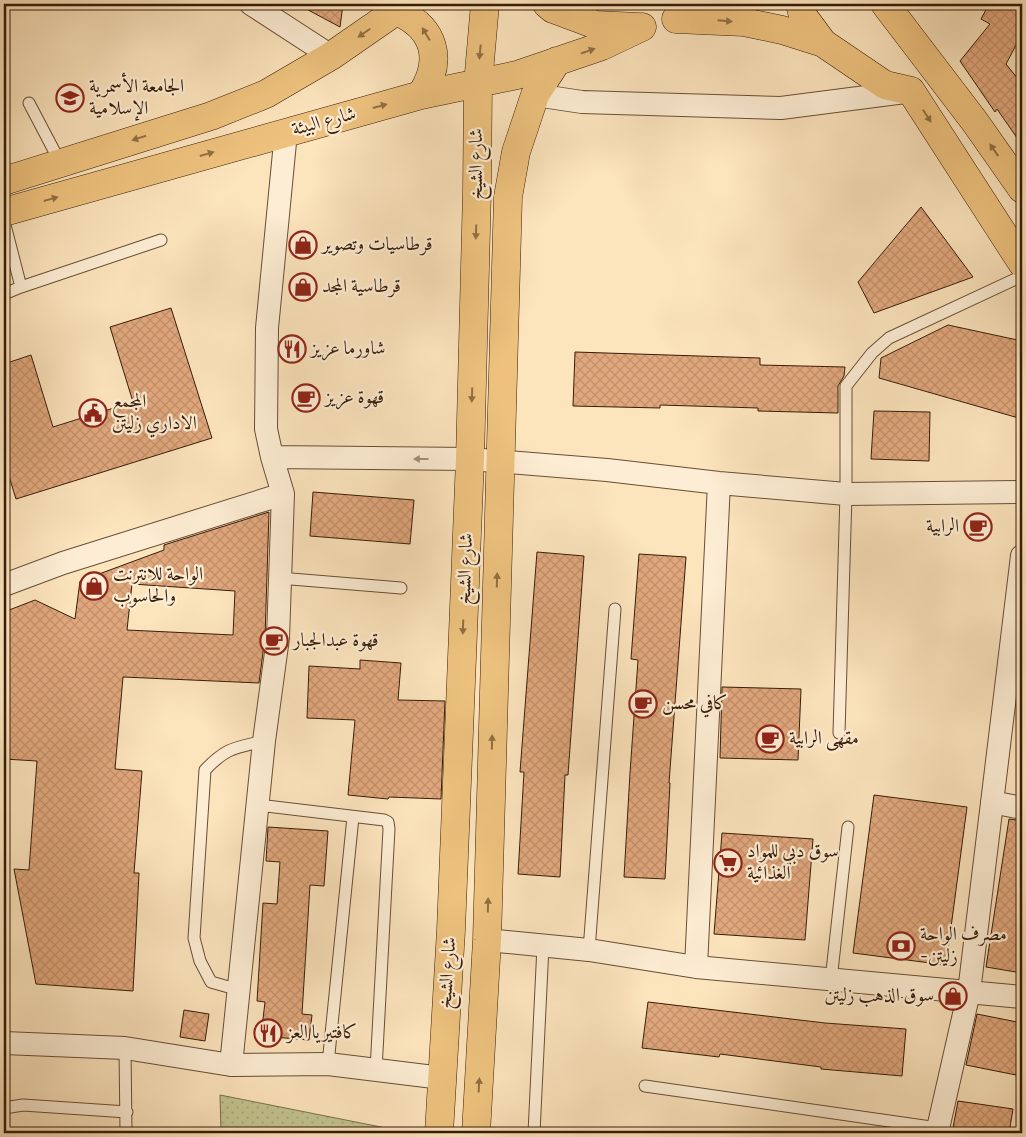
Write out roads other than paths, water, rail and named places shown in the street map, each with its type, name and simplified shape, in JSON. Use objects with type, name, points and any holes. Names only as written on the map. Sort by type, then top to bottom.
[{"type":"main road","name":"شارع الشيخ","points":[[439,1133],[451,930],[470,459],[478,84],[485,4]]},
{"type":"main road","points":[[547,4],[553,9],[596,25],[642,27],[676,19],[744,22],[782,30],[824,44],[885,85],[911,91],[1022,262]]},
{"type":"main road","points":[[676,19],[703,4]]},
{"type":"main road","points":[[800,4],[803,16],[824,44]]},
{"type":"main road","points":[[885,4],[975,122],[1022,189]]},
{"type":"main road","points":[[4,181],[211,116],[266,94],[331,56],[399,7],[421,26],[430,39],[434,54],[429,83],[421,95]]},
{"type":"main road","name":"شارع البيئة","points":[[4,212],[421,95],[517,75],[602,46],[642,27]]},
{"type":"main road","name":"شارع الشيخ","points":[[476,1133],[487,940],[508,197],[516,152],[535,96],[557,61]]},
{"type":"street","points":[[251,4],[331,56]]},
{"type":"street","points":[[535,96],[582,102],[781,108],[911,91]]},
{"type":"street","points":[[231,1065],[264,741],[278,638],[282,494],[266,429],[267,328],[286,132]]},
{"type":"street","points":[[272,457],[470,459],[606,470],[719,483],[846,494],[1022,492]]},
{"type":"street","points":[[696,967],[719,483]]},
{"type":"street","points":[[4,584],[63,563],[282,494]]},
{"type":"street","points":[[937,1131],[969,992],[1022,556]]},
{"type":"street","points":[[992,802],[1022,808]]},
{"type":"street","points":[[487,940],[589,950],[696,967],[1022,998]]},
{"type":"street","points":[[4,1043],[125,1048],[231,1065],[328,1064],[442,1078]]},
{"type":"lane","points":[[29,103],[60,162]]},
{"type":"lane","points":[[4,221],[21,287]]},
{"type":"lane","points":[[4,294],[162,240]]},
{"type":"lane","points":[[839,733],[846,494],[846,386],[872,353],[889,338],[1022,276]]},
{"type":"lane","points":[[279,578],[401,588]]},
{"type":"lane","points":[[589,950],[615,609]]},
{"type":"lane","points":[[239,990],[211,982],[200,961],[194,938],[205,770],[218,757],[230,749],[264,741]]},
{"type":"lane","points":[[258,805],[388,822],[376,1070]]},
{"type":"lane","points":[[328,1064],[353,817]]},
{"type":"lane","points":[[831,980],[848,826]]},
{"type":"lane","points":[[534,1133],[543,946]]},
{"type":"lane","points":[[125,1048],[126,1133]]},
{"type":"lane","points":[[645,1086],[937,1131]]},
{"type":"lane","points":[[4,1108],[22,1105],[127,1112]]},
{"type":"place","name":"الجامعة الأسمرية الإسلامية","points":[[70,98]]},
{"type":"place","name":"قرطاسيات وتصوير","points":[[303,245]]},
{"type":"place","name":"قرطاسية المجد","points":[[303,287]]},
{"type":"place","name":"شاورما عزيز","points":[[292,349]]},
{"type":"place","name":"قهوة عزيز","points":[[306,398]]},
{"type":"place","name":"المجمع الاداري زليتن","points":[[93,413]]},
{"type":"place","name":"الرابية","points":[[978,527]]},
{"type":"place","name":"الواحة للانترنت والحاسوب","points":[[94,586]]},
{"type":"place","name":"قهوة عبدالجبار","points":[[274,641]]},
{"type":"place","name":"كافي محسن","points":[[643,704]]},
{"type":"place","name":"مقهى الرابية","points":[[770,739]]},
{"type":"place","name":"سوق دبي للمواد الغذائية","points":[[728,863]]},
{"type":"place","name":"مصرف الواحة -زليتن","points":[[901,946]]},
{"type":"place","name":"سوق الذهب زليتن","points":[[953,996]]},
{"type":"place","name":"كافتيريا العز","points":[[268,1033]]}]
